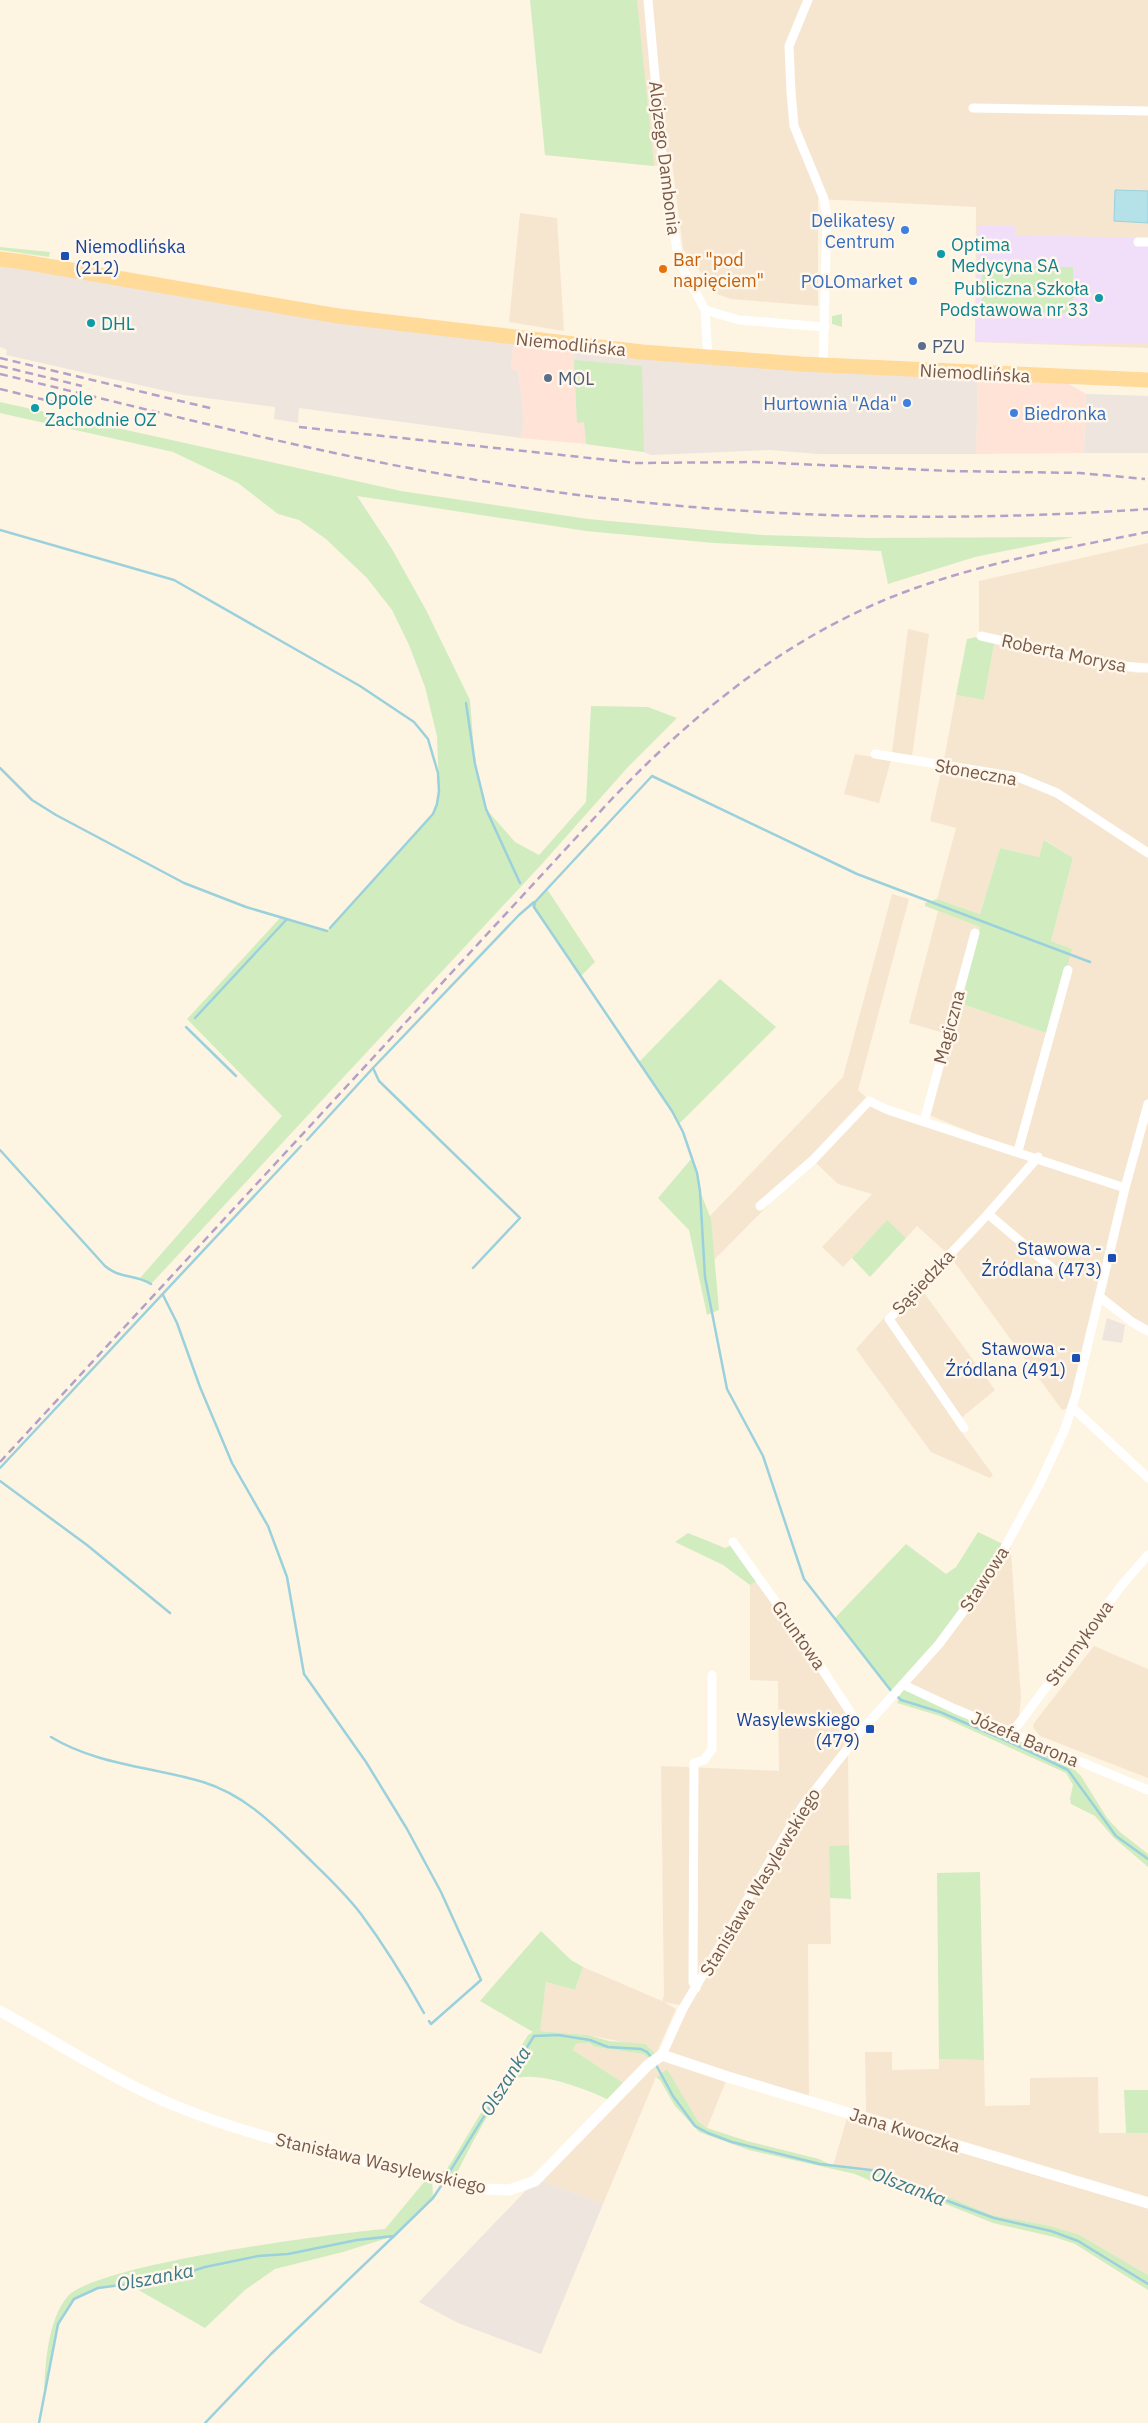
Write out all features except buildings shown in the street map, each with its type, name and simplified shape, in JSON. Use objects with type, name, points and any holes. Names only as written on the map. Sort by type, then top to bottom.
[{"type":"main road","name":"Niemodlińska","points":[[0,259],[338,316],[708,358],[823,366],[1148,380]]},
{"type":"street","name":"Alojzego Dambonia","points":[[648,0],[663,166],[679,260],[705,310],[708,358]]},
{"type":"street","points":[[808,0],[789,46],[789,72],[794,126],[824,199],[827,216],[823,366]]},
{"type":"street","points":[[974,108],[1148,110]]},
{"type":"street","points":[[705,310],[739,320],[825,327]]},
{"type":"street","name":"Roberta Morysa","points":[[981,636],[1108,664],[1148,668]]},
{"type":"street","name":"Słoneczna","points":[[875,754],[1018,777],[1057,793],[1148,853]]},
{"type":"street","name":"Magiczna","points":[[924,1122],[975,933]]},
{"type":"street","points":[[1018,1151],[1068,970]]},
{"type":"street","points":[[760,1206],[813,1160],[869,1101],[924,1122],[1038,1157],[1125,1188]]},
{"type":"street","name":"Stawowa","points":[[862,1730],[904,1685],[968,1605],[998,1560],[1040,1483],[1065,1429],[1148,1104]]},
{"type":"street","name":"Sąsiedzka","points":[[964,1428],[889,1319],[988,1214],[1038,1157]]},
{"type":"street","points":[[988,1214],[1053,1269]]},
{"type":"street","points":[[1100,1297],[1132,1322],[1148,1330]]},
{"type":"street","points":[[1072,1407],[1148,1478]]},
{"type":"street","name":"Gruntowa","points":[[733,1542],[803,1640],[862,1730]]},
{"type":"street","name":"Strumykowa","points":[[1012,1733],[1121,1586],[1148,1555]]},
{"type":"street","name":"Stanisława Wasylewskiego","points":[[696,1988],[693,1982],[694,1763],[704,1760],[712,1749],[712,1675]]},
{"type":"street","name":"Józefa Barona","points":[[904,1685],[1148,1790]]},
{"type":"street","name":"Stanisława Wasylewskiego","points":[[0,2010],[133,2085],[180,2108],[284,2142],[485,2188],[509,2190],[535,2181],[648,2065],[660,2056],[682,2010],[802,1807],[862,1730]]},
{"type":"street","name":"Jana Kwoczka","points":[[660,2056],[1148,2203]]},
{"type":"shaded area","points":[[537,0],[1148,0],[1148,348],[975,342],[976,207],[818,199],[818,306],[731,299],[717,294],[683,249],[672,163],[654,166],[545,155]]},
{"type":"shaded area","points":[[520,213],[557,218],[564,331],[509,322]]},
{"type":"shaded area","points":[[978,225],[1015,226],[1015,235],[1148,238],[1148,344],[975,342]]},
{"type":"shaded area","points":[[0,259],[514,338],[511,369],[518,370],[524,419],[521,438],[299,408],[298,423],[274,419],[275,407],[184,395],[6,355],[7,350],[0,347]]},
{"type":"shaded area","points":[[514,338],[576,345],[574,360],[577,422],[584,422],[586,444],[521,438],[524,419],[518,370],[511,369]]},
{"type":"shaded area","points":[[576,345],[978,373],[976,454],[818,454],[770,450],[651,455],[644,452],[586,444],[584,422],[577,423],[574,360]]},
{"type":"shaded area","points":[[978,373],[1056,376],[1086,394],[1084,453],[976,454]]},
{"type":"shaded area","points":[[1086,394],[1148,396],[1148,453],[1084,453]]},
{"type":"shaded area","points":[[1148,543],[1148,666],[1107,669],[1140,673],[1148,672],[1148,1328],[1100,1298],[1072,1407],[1062,1410],[950,1256],[917,1226],[906,1238],[887,1221],[843,1267],[822,1247],[872,1194],[838,1184],[813,1160],[714,1260],[710,1216],[843,1077],[892,894],[909,899],[858,1090],[881,1111],[1012,1149],[929,1115],[951,1035],[909,1023],[938,911],[980,927],[959,1003],[1049,1034],[1071,949],[1051,941],[1073,858],[1045,840],[1039,857],[1000,848],[980,914],[937,899],[956,828],[930,821],[942,768],[966,765],[944,760],[956,695],[984,700],[995,639],[979,633],[979,581]]},
{"type":"shaded area","points":[[908,629],[929,634],[912,756],[892,752]]},
{"type":"shaded area","points":[[855,754],[891,760],[879,803],[844,794]]},
{"type":"shaded area","points":[[916,1282],[995,1390],[955,1423],[993,1475],[990,1478],[931,1452],[856,1349]]},
{"type":"shaded area","points":[[1107,1318],[1125,1325],[1122,1343],[1102,1340]]},
{"type":"shaded area","points":[[1010,1538],[1021,1698],[1019,1717],[1010,1726],[955,1709],[904,1685]]},
{"type":"shaded area","points":[[760,1580],[862,1730],[848,1754],[849,1845],[829,1846],[831,1944],[808,1944],[809,2101],[726,2081],[707,2128],[698,2121],[667,2069],[656,2077],[603,2204],[542,2181],[628,2086],[573,2050],[576,2044],[589,2043],[595,2047],[643,2054],[649,2059],[668,2052],[703,1977],[680,2005],[664,2002],[676,2009],[656,2054],[622,2042],[588,2035],[539,2031],[546,1982],[575,1990],[583,1967],[662,2001],[664,1996],[661,1766],[779,1771],[778,1681],[750,1680],[750,1585]]},
{"type":"shaded area","points":[[1094,1646],[1148,1669],[1148,1778],[1040,1736],[1033,1727],[1034,1723]]},
{"type":"shaded area","points":[[865,2052],[892,2052],[892,2070],[939,2069],[939,2059],[984,2060],[985,2106],[1030,2105],[1030,2078],[1098,2077],[1099,2133],[1148,2133],[1148,2197],[866,2112]]},
{"type":"shaded area","points":[[847,2118],[1148,2208],[1148,2275],[1078,2234],[1046,2225],[992,2215],[885,2171],[861,2171],[833,2166]]},
{"type":"shaded area","points":[[535,2181],[542,2181],[603,2204],[541,2354],[458,2323],[419,2302]]},
{"type":"green space","points":[[530,0],[637,0],[654,166],[545,155]]},
{"type":"green space","points":[[0,247],[50,252],[49,257],[0,250]]},
{"type":"green space","points":[[982,266],[1073,267],[1073,313],[982,312]]},
{"type":"green space","points":[[842,314],[842,327],[832,324],[832,316]]},
{"type":"green space","points":[[574,360],[642,366],[644,452],[586,444],[584,422],[577,423]]},
{"type":"green space","points":[[0,402],[401,491],[588,519],[762,535],[867,538],[1074,537],[975,557],[888,584],[881,551],[714,543],[586,531],[357,496],[392,549],[426,610],[470,700],[475,764],[486,809],[515,842],[539,855],[586,802],[591,706],[648,707],[677,718],[628,767],[541,865],[151,1284],[140,1278],[282,1116],[187,1019],[281,917],[327,931],[433,814],[439,791],[437,736],[425,687],[409,645],[392,610],[367,578],[326,539],[299,520],[278,514],[238,483],[173,452],[0,413]]},
{"type":"green space","points":[[981,636],[995,639],[984,700],[956,695],[967,639]]},
{"type":"green space","points":[[1044,840],[1073,858],[1051,941],[1072,949],[1049,1034],[959,1003],[980,927],[925,906],[925,903],[937,899],[980,914],[1000,848],[1039,857]]},
{"type":"green space","points":[[547,889],[595,962],[581,976],[531,905]]},
{"type":"green space","points":[[720,979],[776,1027],[679,1124],[639,1062]]},
{"type":"green space","points":[[692,1158],[700,1191],[711,1219],[719,1310],[707,1315],[689,1230],[658,1198]]},
{"type":"green space","points":[[887,1220],[906,1238],[870,1277],[852,1258]]},
{"type":"green space","points":[[978,1532],[1007,1546],[904,1685],[889,1690],[834,1619],[906,1544],[946,1574],[956,1567]]},
{"type":"green space","points":[[688,1533],[725,1548],[734,1544],[760,1580],[750,1585],[723,1565],[675,1542]]},
{"type":"green space","points":[[904,1685],[1009,1737],[1056,1756],[1072,1767],[1081,1776],[1107,1818],[1120,1832],[1148,1854],[1148,1867],[1113,1837],[1095,1816],[1071,1804],[1070,1799],[1073,1785],[1066,1773],[940,1716],[897,1703]]},
{"type":"green space","points":[[849,1845],[851,1899],[830,1898],[829,1846]]},
{"type":"green space","points":[[980,1872],[984,2060],[939,2059],[937,1873]]},
{"type":"green space","points":[[541,1931],[571,1960],[583,1967],[575,1990],[546,1982],[540,2031],[588,2035],[609,2041],[645,2044],[656,2054],[649,2059],[643,2054],[595,2047],[589,2043],[576,2044],[573,2050],[628,2086],[613,2102],[562,2082],[532,2077],[520,2077],[510,2081],[469,2149],[453,2181],[432,2176],[433,2198],[394,2236],[343,2252],[275,2269],[245,2290],[205,2328],[128,2284],[98,2288],[74,2299],[58,2324],[44,2394],[49,2342],[56,2317],[61,2305],[68,2296],[88,2284],[122,2273],[218,2252],[385,2229],[430,2175],[446,2170],[528,2035],[533,2032],[480,2001]]},
{"type":"green space","points":[[667,2069],[698,2121],[707,2128],[747,2141],[819,2159],[833,2166],[861,2171],[885,2171],[992,2215],[1046,2225],[1078,2234],[1148,2275],[1148,2290],[1075,2244],[1054,2237],[993,2223],[881,2178],[877,2177],[873,2182],[855,2174],[749,2150],[699,2132],[675,2106],[660,2080],[656,2077]]},
{"type":"green space","points":[[1124,2090],[1148,2090],[1148,2133],[1126,2133]]},
{"type":"water","points":[[1115,190],[1148,191],[1148,223],[1114,221]]},
{"type":"waterway","points":[[0,530],[174,580],[360,686],[414,722],[428,739],[438,773],[439,791],[433,814],[330,928]]},
{"type":"waterway","points":[[466,703],[475,764],[486,809],[520,883]]},
{"type":"waterway","points":[[0,768],[32,800],[56,815],[184,883],[246,907],[327,931]]},
{"type":"waterway","points":[[892,1692],[804,1579],[763,1456],[727,1389],[705,1277],[700,1191],[697,1173],[683,1132],[672,1111],[534,907],[535,902],[652,776],[857,874],[1090,962]]},
{"type":"waterway","points":[[473,1268],[520,1218],[379,1081],[373,1068],[519,915],[534,902]]},
{"type":"waterway","points":[[195,1018],[287,919]]},
{"type":"waterway","points":[[186,1027],[236,1076]]},
{"type":"waterway","points":[[307,1140],[373,1068]]},
{"type":"waterway","points":[[0,1468],[301,1146]]},
{"type":"waterway","points":[[0,1150],[105,1266],[122,1275],[151,1284]]},
{"type":"waterway","points":[[163,1295],[177,1323],[200,1387],[232,1463],[268,1526],[287,1577],[304,1674],[366,1762],[407,1829],[441,1892],[481,1980],[431,2024],[429,2021]]},
{"type":"waterway","points":[[0,1481],[87,1545],[170,1613]]},
{"type":"waterway","points":[[896,1695],[901,1700],[940,1712],[1068,1770],[1116,1836],[1148,1859]]},
{"type":"waterway","points":[[51,1737],[87,1754],[106,1760],[203,1782],[217,1787],[255,1809],[298,1848],[354,1905],[386,1950],[424,2013]]},
{"type":"waterway","name":"Olszanka","points":[[447,2176],[534,2036],[558,2035],[590,2040],[608,2047],[641,2049],[647,2052],[653,2059]]},
{"type":"waterway","name":"Olszanka","points":[[655,2063],[673,2096],[695,2126],[708,2133],[732,2142],[820,2164],[879,2171],[904,2185],[994,2218],[1051,2231],[1078,2241],[1148,2284]]},
{"type":"waterway","name":"Olszanka","points":[[39,2423],[58,2324],[74,2299],[98,2288],[167,2279],[205,2267],[258,2256],[288,2254],[357,2240],[394,2236],[433,2198],[443,2183]]},
{"type":"waterway","points":[[205,2423],[271,2354],[394,2236]]},
{"type":"railway","points":[[0,358],[214,409]]},
{"type":"railway","points":[[0,366],[82,386]]},
{"type":"railway","points":[[0,374],[316,449],[444,474],[588,496],[667,505],[747,511],[907,517],[1068,514],[1148,509]]},
{"type":"railway","points":[[0,389],[62,404]]},
{"type":"railway","points":[[299,427],[636,463],[755,462],[950,471],[1080,473],[1145,479]]},
{"type":"railway","points":[[0,1462],[609,802],[674,738],[708,709],[780,655],[860,611],[902,593],[932,582],[993,565],[1055,550],[1148,532]]},
{"type":"place","name":"Delikatesy Centrum","points":[[905,230]]},
{"type":"place","name":"Optima Medycyna SA","points":[[941,254]]},
{"type":"place","name":"Niemodlińska (212)","points":[[65,256]]},
{"type":"place","name":"Bar \"pod napięciem\"","points":[[663,269]]},
{"type":"place","name":"POLOmarket","points":[[913,281]]},
{"type":"place","name":"Publiczna Szkoła Podstawowa nr 33","points":[[1099,298]]},
{"type":"place","name":"DHL","points":[[91,323]]},
{"type":"place","name":"PZU","points":[[922,346]]},
{"type":"place","name":"MOL","points":[[548,378]]},
{"type":"place","name":"Hurtownia \"Ada\"","points":[[907,403]]},
{"type":"place","name":"Opole Zachodnie OZ","points":[[35,408]]},
{"type":"place","name":"Biedronka","points":[[1014,413]]},
{"type":"place","name":"Stawowa - Źródlana (473)","points":[[1112,1258]]},
{"type":"place","name":"Stawowa - Źródlana (491)","points":[[1076,1358]]},
{"type":"place","name":"Wasylewskiego (479)","points":[[870,1729]]}]
